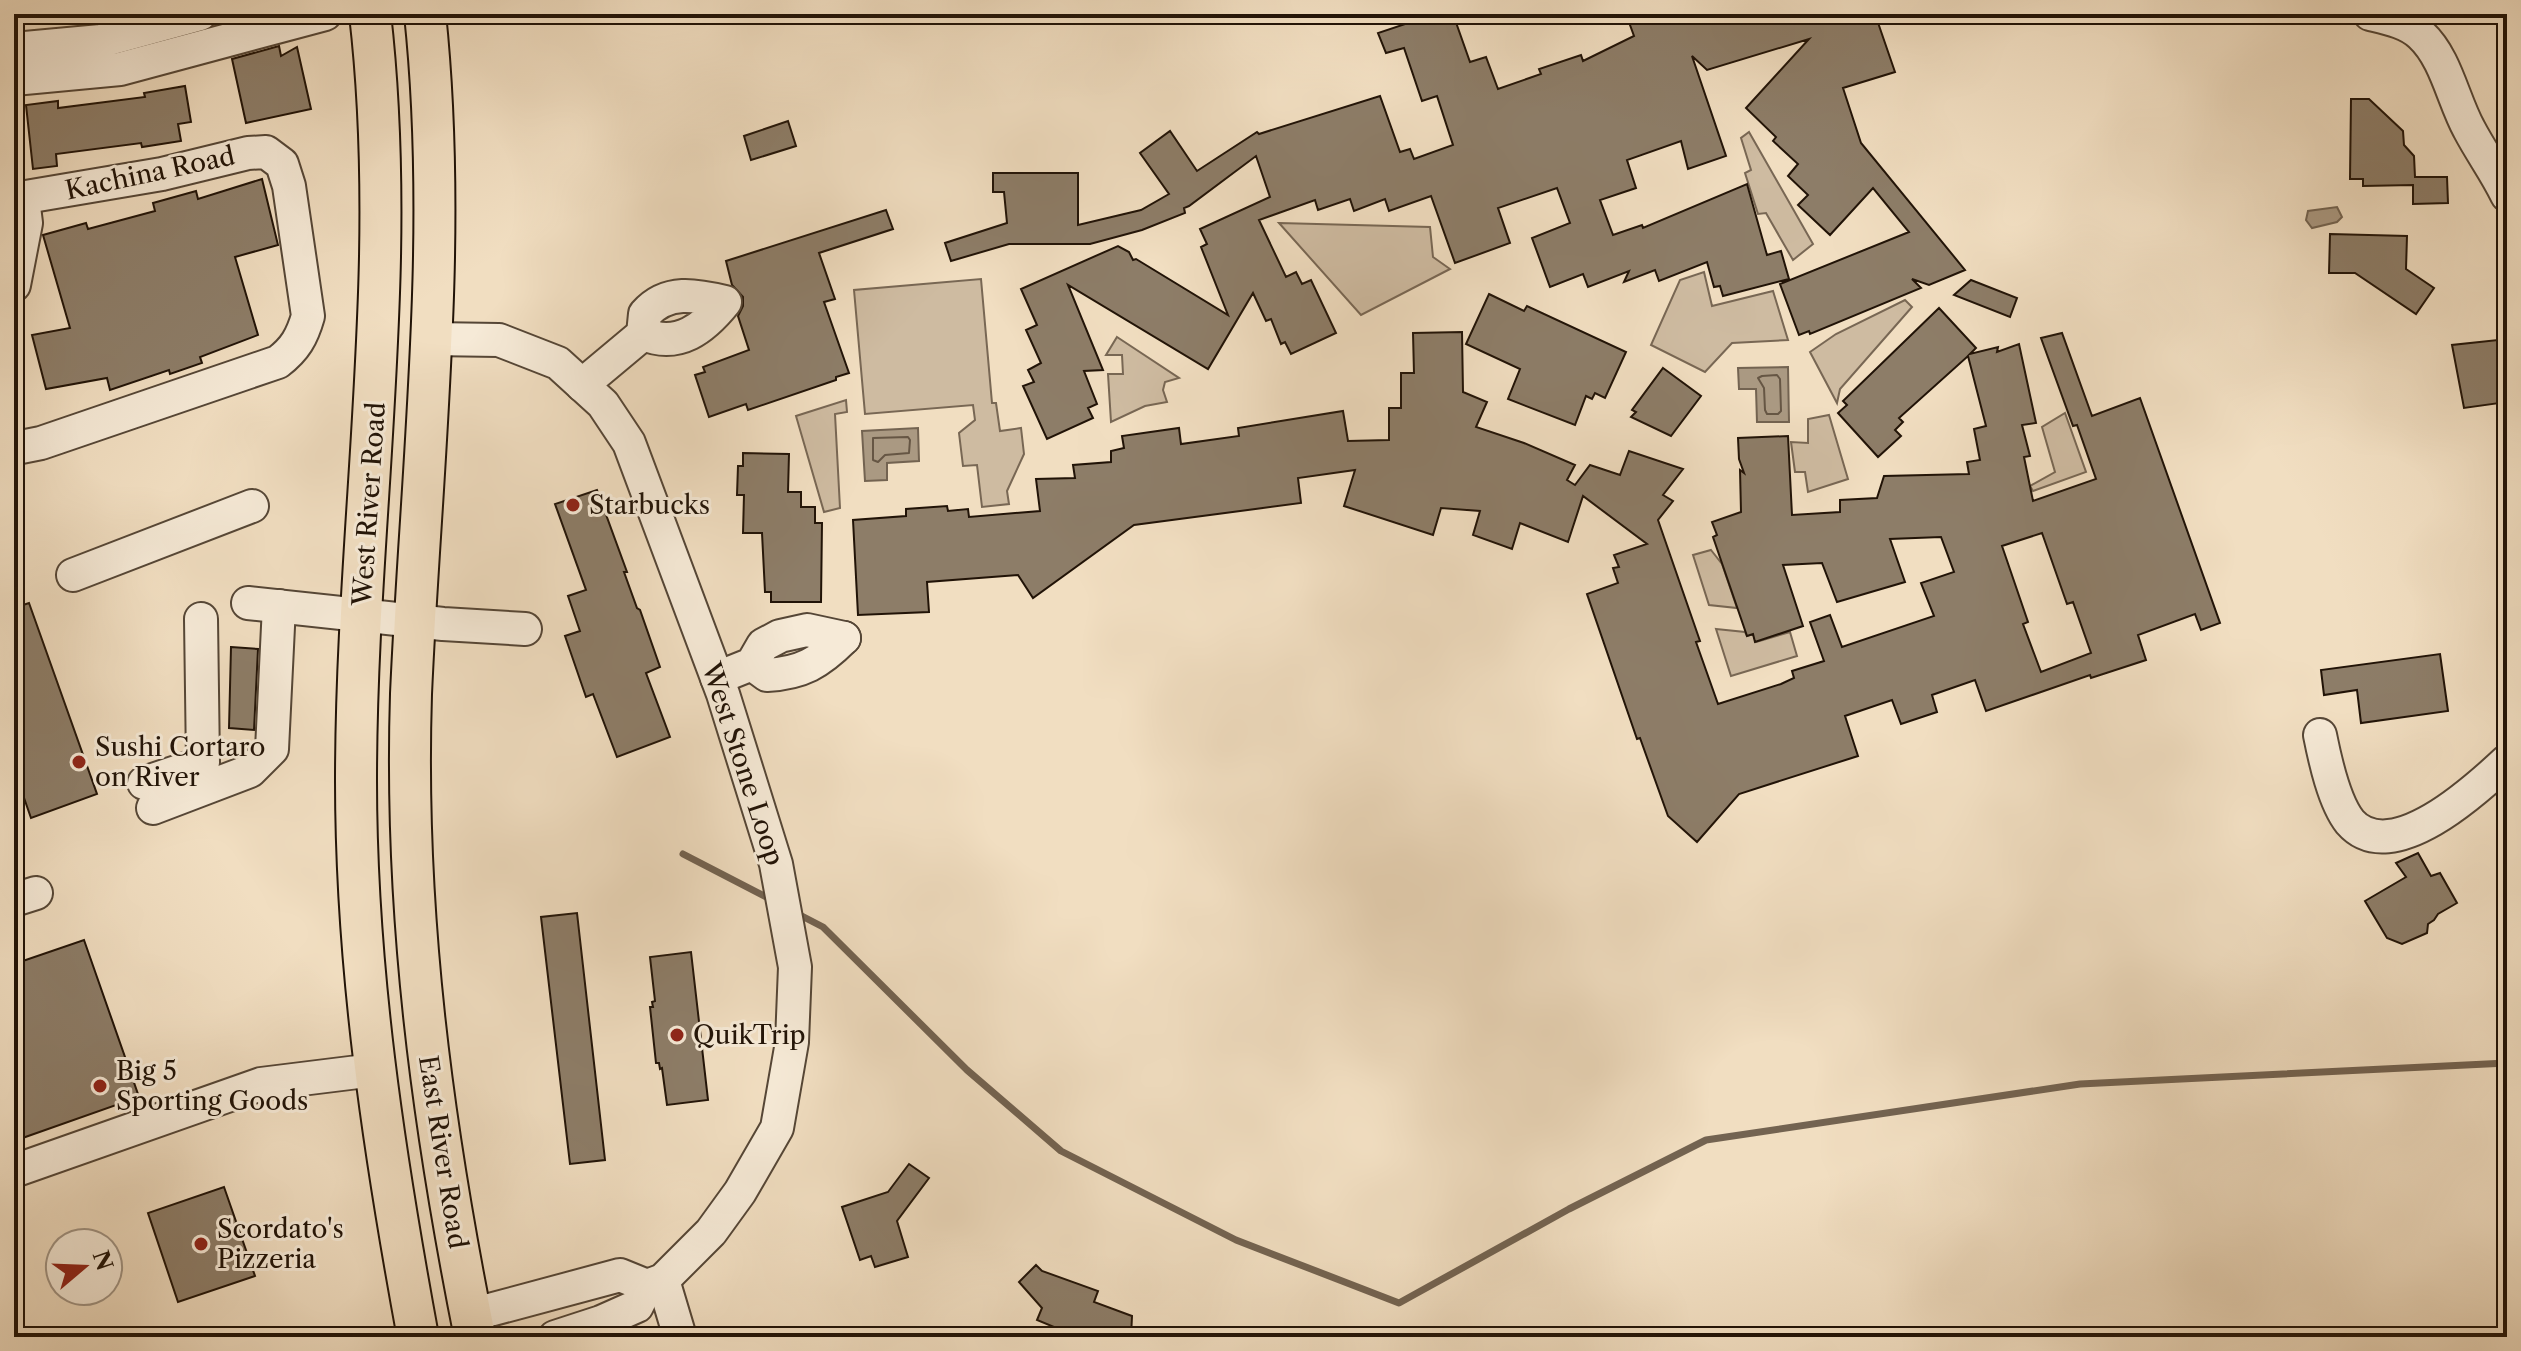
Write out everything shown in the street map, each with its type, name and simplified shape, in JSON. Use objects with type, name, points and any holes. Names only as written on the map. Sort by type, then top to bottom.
[{"type":"main road","name":"West River Road","points":[[370,14],[381,159],[381,282],[356,780],[359,902],[374,1070]]},
{"type":"main road","name":"West River Road","points":[[417,966],[409,823],[414,620],[435,254],[435,158],[425,14]]},
{"type":"main road","name":"East River Road","points":[[417,966],[435,1110],[473,1326]]},
{"type":"main road","points":[[374,1070],[415,1336],[473,1326]]},
{"type":"street","points":[[14,49],[101,41],[200,14]]},
{"type":"street","points":[[14,79],[120,69],[325,14]]},
{"type":"street","points":[[2370,14],[2412,27],[2423,36],[2507,195]]},
{"type":"street","name":"Kachina Road","points":[[14,445],[21,447],[41,443],[270,365],[293,350],[303,334],[308,316],[289,186],[282,164],[266,152],[19,199]]},
{"type":"street","points":[[14,285],[26,223],[19,199]]},
{"type":"street","points":[[582,385],[643,334]]},
{"type":"street","name":"West Stone Loop","points":[[431,339],[499,340],[558,363],[603,404],[629,443],[717,678],[772,850],[795,967],[792,1042],[777,1128],[740,1192],[711,1232],[655,1283],[637,1306],[555,1337]]},
{"type":"street","points":[[73,575],[252,506]]},
{"type":"street","points":[[201,619],[203,763],[148,796],[250,771],[272,749],[263,605],[525,629]]},
{"type":"street","points":[[717,678],[752,664]]},
{"type":"street","points":[[2320,735],[2343,810],[2359,829],[2379,837],[2407,831],[2430,821],[2477,789],[2507,761]]},
{"type":"street","points":[[14,1171],[261,1084],[374,1070]]},
{"type":"street","points":[[473,1326],[620,1275],[655,1283],[680,1337]]},
{"type":"shaded area","points":[[1749,132],[1813,244],[1793,260],[1766,213],[1758,214],[1745,173],[1751,170],[1741,138]]},
{"type":"shaded area","points":[[1279,223],[1430,227],[1433,257],[1450,269],[1361,315]]},
{"type":"shaded area","points":[[1704,272],[1712,306],[1773,291],[1788,340],[1732,343],[1705,372],[1651,345],[1680,280]]},
{"type":"shaded area","points":[[981,279],[992,403],[996,403],[1000,431],[1021,428],[1024,454],[1007,491],[1009,504],[982,507],[977,465],[963,466],[959,433],[975,420],[973,405],[865,414],[854,290]]},
{"type":"shaded area","points":[[1905,300],[1912,307],[1840,389],[1837,403],[1810,352],[1836,334]]},
{"type":"shaded area","points":[[1117,337],[1179,378],[1165,382],[1163,390],[1167,402],[1145,406],[1111,422],[1108,374],[1123,374],[1122,355],[1106,355]]},
{"type":"shaded area","points":[[846,400],[847,412],[835,414],[840,508],[824,512],[796,416]]},
{"type":"shaded area","points":[[2065,413],[2086,472],[2033,491],[2030,486],[2055,472],[2042,427]]},
{"type":"shaded area","points":[[1829,415],[1848,479],[1808,492],[1805,472],[1795,472],[1791,442],[1808,443],[1808,419]]},
{"type":"shaded area","points":[[1711,550],[1722,564],[1737,608],[1709,605],[1693,555]]},
{"type":"shaded area","points":[[1716,629],[1745,632],[1747,636],[1753,634],[1756,642],[1790,632],[1797,656],[1731,676]]},
{"type":"water","points":[[2337,207],[2342,217],[2337,222],[2312,228],[2306,220],[2308,211]]},
{"type":"water","points":[[1788,367],[1789,422],[1757,422],[1756,389],[1739,389],[1738,368]]},
{"type":"water","points":[[918,428],[919,461],[887,463],[887,480],[865,481],[862,431]]},
{"type":"building","points":[[1435,14],[1453,14],[1470,62],[1486,57],[1498,89],[1541,74],[1539,69],[1581,55],[1583,61],[1634,36],[1626,14],[1875,14],[1895,72],[1843,88],[1861,143],[1965,270],[1929,285],[1912,279],[1921,288],[1810,334],[1809,331],[1799,335],[1780,284],[1909,232],[1873,188],[1830,235],[1798,205],[1808,195],[1788,176],[1798,164],[1773,141],[1776,137],[1746,108],[1809,39],[1707,70],[1692,56],[1726,156],[1688,169],[1681,141],[1627,160],[1636,188],[1600,200],[1613,235],[1642,225],[1643,228],[1747,184],[1767,255],[1781,251],[1789,279],[1723,296],[1720,286],[1714,287],[1707,262],[1659,281],[1655,270],[1624,282],[1629,271],[1588,287],[1583,274],[1550,287],[1532,238],[1570,223],[1557,188],[1498,208],[1510,243],[1455,263],[1431,196],[1389,211],[1385,199],[1354,211],[1350,199],[1318,210],[1315,200],[1259,220],[1286,277],[1296,272],[1302,284],[1311,280],[1336,333],[1291,354],[1285,342],[1281,344],[1271,319],[1266,321],[1253,293],[1208,369],[1068,285],[1103,370],[1084,371],[1097,404],[1088,408],[1093,418],[1047,439],[1023,386],[1034,382],[1028,370],[1041,363],[1026,330],[1037,325],[1021,289],[1118,246],[1129,252],[1133,260],[1228,315],[1201,247],[1207,244],[1200,229],[1270,197],[1256,156],[1184,208],[1185,213],[1142,230],[1090,244],[1009,244],[951,261],[945,243],[1007,223],[1004,192],[993,192],[993,173],[1078,173],[1078,225],[1141,210],[1169,194],[1140,153],[1170,131],[1197,171],[1257,132],[1259,134],[1380,96],[1400,152],[1410,149],[1414,159],[1453,145],[1437,96],[1422,101],[1404,48],[1386,53],[1378,33]]},
{"type":"building","points":[[279,46],[281,56],[297,47],[311,109],[246,123],[232,59]]},
{"type":"building","points":[[185,86],[191,122],[178,124],[181,141],[56,154],[57,166],[33,169],[26,105],[58,101],[58,108],[145,97],[144,93]]},
{"type":"building","points":[[2351,99],[2369,99],[2403,131],[2404,145],[2414,156],[2415,177],[2447,177],[2448,203],[2413,204],[2413,185],[2363,186],[2363,179],[2350,179]]},
{"type":"building","points":[[788,121],[796,146],[751,160],[744,136]]},
{"type":"building","points":[[262,179],[278,245],[235,257],[258,335],[200,357],[202,363],[170,374],[169,370],[110,390],[107,378],[46,389],[32,335],[70,328],[43,235],[86,223],[88,229],[155,211],[153,203],[196,191],[198,199]]},
{"type":"building","points":[[886,210],[893,229],[819,253],[835,299],[824,302],[849,373],[748,410],[746,404],[709,417],[695,375],[705,372],[703,367],[749,350],[738,316],[743,297],[732,285],[726,261]]},
{"type":"building","points":[[2330,234],[2407,236],[2406,269],[2434,288],[2416,314],[2355,273],[2329,273]]},
{"type":"building","points":[[1971,280],[2017,298],[2010,317],[1954,295]]},
{"type":"building","points":[[1489,294],[1524,311],[1527,306],[1626,352],[1605,398],[1595,393],[1592,399],[1586,396],[1575,425],[1508,399],[1520,369],[1466,344]]},
{"type":"building","points":[[1939,308],[1976,348],[1970,354],[1998,347],[1997,352],[2019,344],[2036,423],[2022,425],[2030,456],[2024,457],[2033,501],[2096,479],[2041,338],[2062,333],[2092,416],[2140,398],[2220,623],[2201,630],[2195,614],[2138,635],[2146,660],[2091,678],[2090,675],[1986,711],[1975,680],[1932,695],[1937,712],[1901,724],[1892,700],[1845,716],[1858,756],[1739,794],[1697,842],[1668,816],[1640,738],[1637,739],[1587,594],[1618,583],[1613,568],[1619,567],[1614,555],[1647,544],[1583,496],[1568,542],[1520,523],[1512,549],[1473,535],[1480,511],[1441,508],[1433,535],[1344,506],[1355,470],[1298,478],[1301,503],[1134,525],[1033,598],[1018,575],[927,582],[929,612],[858,615],[853,520],[906,516],[906,509],[947,506],[948,511],[968,509],[969,517],[1040,511],[1036,479],[1075,478],[1073,465],[1111,462],[1111,451],[1124,448],[1122,436],[1179,428],[1181,444],[1239,436],[1238,428],[1343,411],[1348,441],[1389,440],[1389,408],[1401,408],[1401,373],[1414,373],[1413,333],[1462,332],[1463,392],[1487,402],[1476,427],[1575,465],[1567,480],[1575,485],[1590,465],[1620,475],[1629,451],[1683,469],[1663,495],[1673,501],[1658,520],[1700,641],[1696,642],[1718,704],[1781,684],[1794,678],[1792,671],[1824,661],[1810,622],[1830,615],[1842,647],[1934,616],[1921,583],[1954,572],[1941,537],[1890,539],[1905,582],[1837,602],[1822,563],[1783,565],[1803,626],[1755,642],[1753,634],[1747,636],[1713,537],[1717,535],[1712,522],[1741,512],[1740,470],[1744,473],[1739,459],[1738,438],[1788,436],[1792,515],[1840,512],[1840,500],[1877,498],[1884,476],[1969,474],[1967,462],[1980,460],[1974,429],[1986,426],[1968,356],[1899,418],[1903,422],[1895,430],[1901,436],[1878,457],[1838,413],[1847,405],[1843,401]],"holes":[[[2042,533],[2067,604],[2073,602],[2091,653],[2041,672],[2023,624],[2028,622],[2002,546]]]},
{"type":"building","points":[[2507,339],[2507,402],[2464,408],[2452,345]]},
{"type":"building","points":[[1663,368],[1701,396],[1671,436],[1631,417],[1636,412],[1632,410]]},
{"type":"building","points":[[743,453],[789,454],[788,492],[801,492],[801,507],[815,507],[815,523],[822,523],[821,602],[771,602],[771,592],[765,592],[762,533],[743,533],[744,495],[737,495],[738,466],[743,466]]},
{"type":"building","points":[[597,490],[660,667],[646,673],[670,737],[617,757],[593,694],[586,697],[565,636],[580,631],[568,596],[586,590],[555,504]]},
{"type":"building","points":[[29,603],[97,794],[31,818],[14,769],[14,608]]},
{"type":"building","points":[[231,647],[258,649],[254,730],[229,728]]},
{"type":"building","points":[[2440,654],[2448,711],[2361,723],[2357,690],[2324,695],[2321,670]]},
{"type":"building","points":[[2418,853],[2431,876],[2440,873],[2457,903],[2428,924],[2427,933],[2402,944],[2387,938],[2365,901],[2406,877],[2396,863]]},
{"type":"building","points":[[577,913],[605,1160],[570,1164],[541,917]]},
{"type":"building","points":[[84,940],[139,1097],[14,1141],[14,964]]},
{"type":"building","name":"QuikTrip","points":[[691,952],[708,1100],[667,1105],[662,1068],[656,1063],[650,1007],[655,1001],[650,957]]},
{"type":"building","points":[[909,1164],[929,1178],[897,1221],[908,1257],[875,1267],[871,1256],[860,1260],[842,1207],[888,1192]]},
{"type":"building","name":"Scordato's Pizzeria","points":[[224,1187],[255,1276],[178,1302],[148,1213]]},
{"type":"building","points":[[1036,1265],[1042,1271],[1098,1291],[1094,1302],[1132,1316],[1131,1337],[1078,1337],[1037,1320],[1042,1308],[1019,1282]]},
{"type":"waterway","points":[[683,854],[774,901]]},
{"type":"waterway","points":[[796,913],[823,927],[967,1070],[1061,1151],[1236,1240],[1399,1303],[1569,1209],[1706,1140],[2080,1084],[2507,1063]]},
{"type":"place","name":"Starbucks","points":[[573,505]]},
{"type":"place","name":"Sushi Cortaro on River","points":[[79,762]]},
{"type":"place","name":"QuikTrip","points":[[677,1035]]},
{"type":"place","name":"Big 5 Sporting Goods","points":[[100,1086]]},
{"type":"place","name":"Scordato's Pizzeria","points":[[201,1244]]}]
